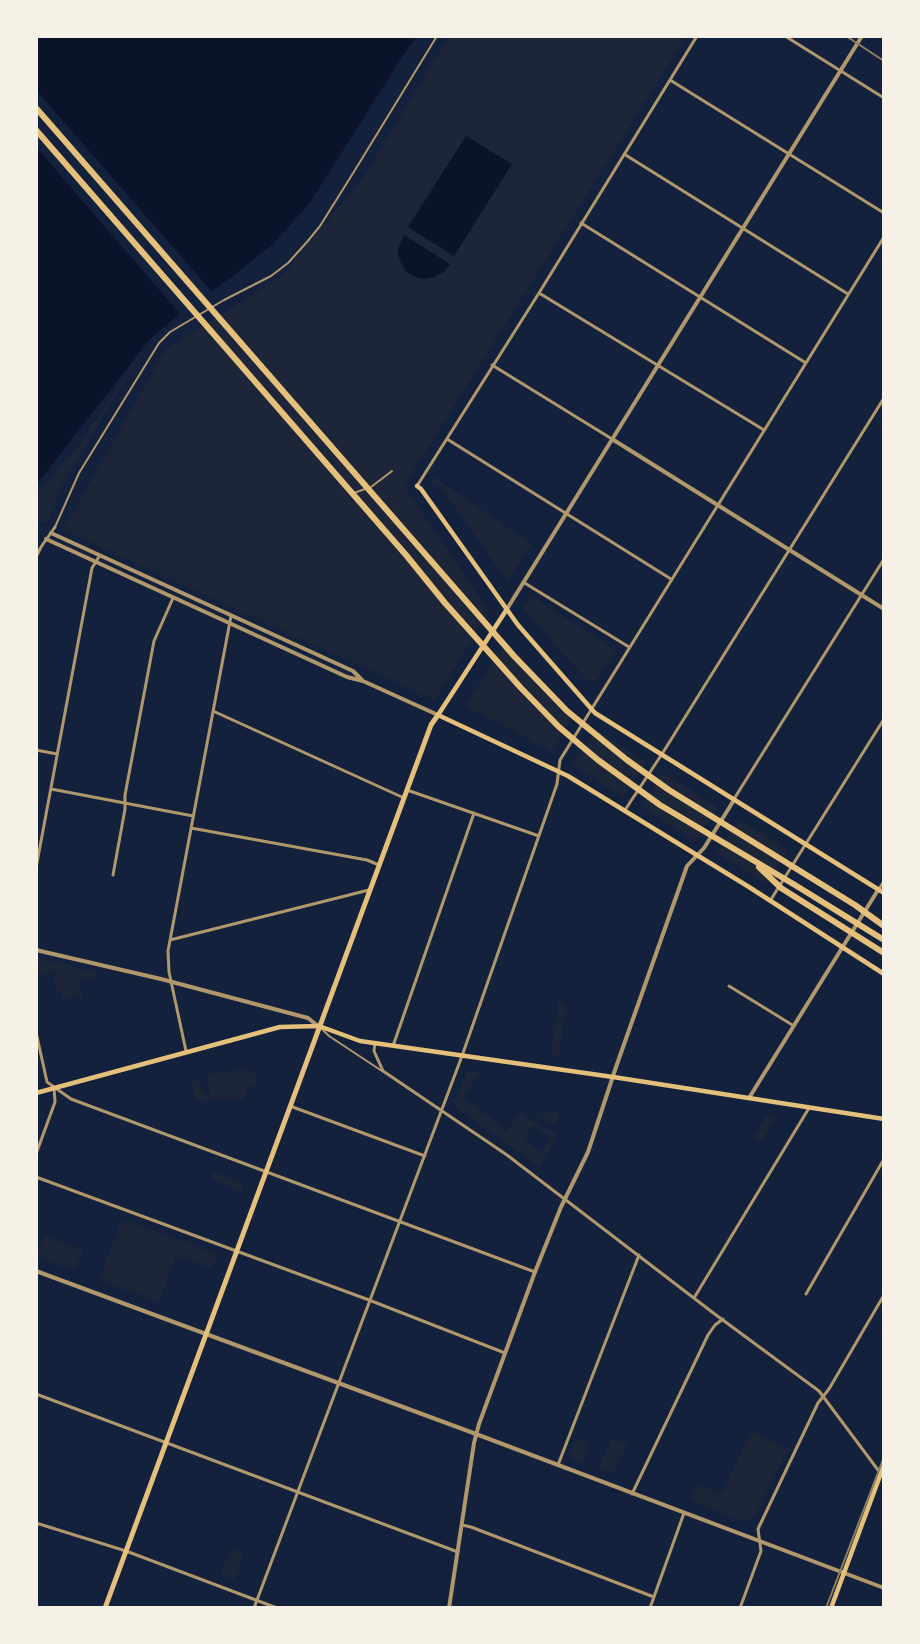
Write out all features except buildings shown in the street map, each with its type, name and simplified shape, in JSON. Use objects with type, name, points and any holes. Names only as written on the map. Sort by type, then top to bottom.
[{"type":"highway","points":[[36,108],[549,693],[593,734],[646,774],[871,915],[884,926]]},
{"type":"highway","points":[[36,130],[392,538],[445,603],[559,727],[639,791],[750,858],[884,950]]},
{"type":"highway","points":[[750,858],[780,888],[793,889],[862,933],[884,940]]},
{"type":"highway","points":[[871,915],[884,920]]},
{"type":"main road","points":[[417,486],[518,625],[591,709],[884,893]]},
{"type":"main road","points":[[105,1608],[431,725],[507,609]]},
{"type":"main road","points":[[438,715],[558,771],[625,810],[884,974]]},
{"type":"main road","points":[[36,1093],[280,1028],[319,1026],[360,1041],[884,1119]]},
{"type":"main road","points":[[831,1608],[882,1476],[884,1465]]},
{"type":"street","points":[[36,557],[55,527],[79,473],[159,343],[170,332],[224,300],[271,276],[288,263],[320,226],[437,36]]},
{"type":"street","points":[[417,486],[697,36]]},
{"type":"street","points":[[785,36],[884,98]]},
{"type":"street","points":[[507,609],[862,36]]},
{"type":"street","points":[[670,80],[884,213]]},
{"type":"street","points":[[624,154],[848,294]]},
{"type":"street","points":[[581,223],[806,363]]},
{"type":"street","points":[[254,1608],[462,1056],[557,784],[560,760],[884,237]]},
{"type":"street","points":[[539,292],[764,430]]},
{"type":"street","points":[[492,365],[884,609]]},
{"type":"street","points":[[625,810],[884,398]]},
{"type":"street","points":[[447,439],[671,579]]},
{"type":"street","points":[[354,493],[371,487],[392,471]]},
{"type":"street","points":[[51,533],[353,671],[363,681]]},
{"type":"street","points":[[46,540],[347,677],[363,681],[438,715]]},
{"type":"street","points":[[36,868],[92,568],[99,555]]},
{"type":"street","points":[[449,1608],[476,1434],[535,1272],[565,1199],[588,1152],[687,866],[704,849],[884,559]]},
{"type":"street","points":[[523,582],[629,647]]},
{"type":"street","points":[[113,875],[154,641],[173,597]]},
{"type":"street","points":[[186,1053],[171,983],[168,961],[170,940],[231,616]]},
{"type":"street","points":[[213,711],[404,798]]},
{"type":"street","points":[[770,901],[884,719]]},
{"type":"street","points":[[36,750],[57,754]]},
{"type":"street","points":[[51,789],[193,816]]},
{"type":"street","points":[[407,790],[539,836]]},
{"type":"street","points":[[393,1046],[474,813]]},
{"type":"street","points":[[191,828],[367,860],[379,865]]},
{"type":"street","points":[[749,1098],[884,881]]},
{"type":"street","points":[[170,940],[369,890]]},
{"type":"street","points":[[36,950],[308,1018],[329,1036],[507,1155],[819,1391],[882,1476]]},
{"type":"street","points":[[729,986],[794,1026]]},
{"type":"street","points":[[36,1032],[47,1082],[70,1099],[535,1272]]},
{"type":"street","points":[[375,1043],[374,1051],[383,1071]]},
{"type":"street","points":[[36,1154],[55,1102],[54,1089]]},
{"type":"street","points":[[290,1106],[425,1156]]},
{"type":"street","points":[[694,1298],[809,1108]]},
{"type":"street","points":[[806,1294],[884,1159]]},
{"type":"street","points":[[36,1177],[506,1353]]},
{"type":"street","points":[[558,1465],[639,1255]]},
{"type":"street","points":[[36,1271],[884,1588]]},
{"type":"street","points":[[740,1608],[761,1551],[758,1529],[818,1403],[824,1397],[884,1295]]},
{"type":"street","points":[[632,1494],[708,1335],[723,1319]]},
{"type":"street","points":[[36,1394],[458,1552]]},
{"type":"street","points":[[650,1608],[684,1513]]},
{"type":"street","points":[[36,1523],[126,1551],[277,1608]]},
{"type":"street","points":[[462,1525],[654,1596]]},
{"type":"shaded area","points":[[36,36],[417,36],[309,204],[272,245],[150,339],[36,485]]},
{"type":"shaded area","points":[[449,36],[686,36],[404,486],[489,611],[435,700],[63,530],[166,349],[281,277],[363,178]]},
{"type":"shaded area","points":[[466,136],[512,164],[454,256],[408,227]]},
{"type":"shaded area","points":[[404,235],[450,264],[445,271],[435,277],[423,279],[406,272],[398,254],[398,248]]},
{"type":"shaded area","points":[[150,339],[71,470],[59,492],[47,523],[36,521],[36,493],[78,447]]},
{"type":"shaded area","points":[[434,477],[532,544],[507,582],[456,508],[438,485],[433,485],[431,481]]},
{"type":"shaded area","points":[[532,596],[615,650],[596,681],[589,682],[523,609]]},
{"type":"shaded area","points":[[507,641],[572,715],[553,752],[465,706]]},
{"type":"shaded area","points":[[596,729],[646,762],[623,797],[573,766]]},
{"type":"shaded area","points":[[663,772],[718,807],[696,842],[641,807]]},
{"type":"shaded area","points":[[738,819],[788,850],[767,884],[717,853]]},
{"type":"shaded area","points":[[36,957],[96,972],[97,980],[87,977],[79,979],[83,998],[78,996],[64,998],[61,991],[57,992],[54,975],[56,971],[36,974]]},
{"type":"shaded area","points":[[559,1001],[566,1003],[559,1057],[551,1055]]},
{"type":"shaded area","points":[[247,1067],[249,1072],[256,1072],[256,1088],[249,1086],[244,1101],[206,1100],[204,1103],[196,1099],[191,1080],[196,1081],[199,1078],[204,1094],[210,1093],[207,1077],[223,1070],[224,1073]]},
{"type":"shaded area","points":[[468,1070],[480,1072],[463,1098],[502,1125],[504,1131],[507,1131],[520,1112],[549,1131],[559,1131],[540,1167],[453,1106]],"holes":[[[532,1125],[550,1137],[542,1151],[523,1140]]]},
{"type":"shaded area","points":[[542,1111],[560,1112],[556,1125],[538,1117],[539,1115],[543,1117],[545,1112]]},
{"type":"shaded area","points":[[767,1115],[776,1116],[761,1142],[753,1138]]},
{"type":"shaded area","points":[[214,1172],[244,1183],[241,1192],[211,1178]]},
{"type":"shaded area","points":[[122,1219],[218,1254],[212,1269],[176,1256],[159,1302],[99,1280]]},
{"type":"shaded area","points":[[44,1235],[83,1250],[75,1271],[36,1257]]},
{"type":"shaded area","points":[[751,1431],[788,1449],[755,1517],[752,1516],[749,1522],[742,1519],[741,1521],[689,1500],[697,1483],[722,1494]]},
{"type":"shaded area","points":[[576,1438],[589,1443],[582,1460],[587,1462],[586,1464],[569,1458]]},
{"type":"shaded area","points":[[612,1438],[628,1443],[614,1473],[599,1467]]},
{"type":"shaded area","points":[[231,1548],[244,1554],[234,1580],[220,1574]]},
{"type":"pier","points":[[36,90],[214,294],[182,316],[36,147]]},
{"type":"railway","points":[[846,36],[884,61]]},
{"type":"railway","points":[[826,1608],[884,1457]]}]
